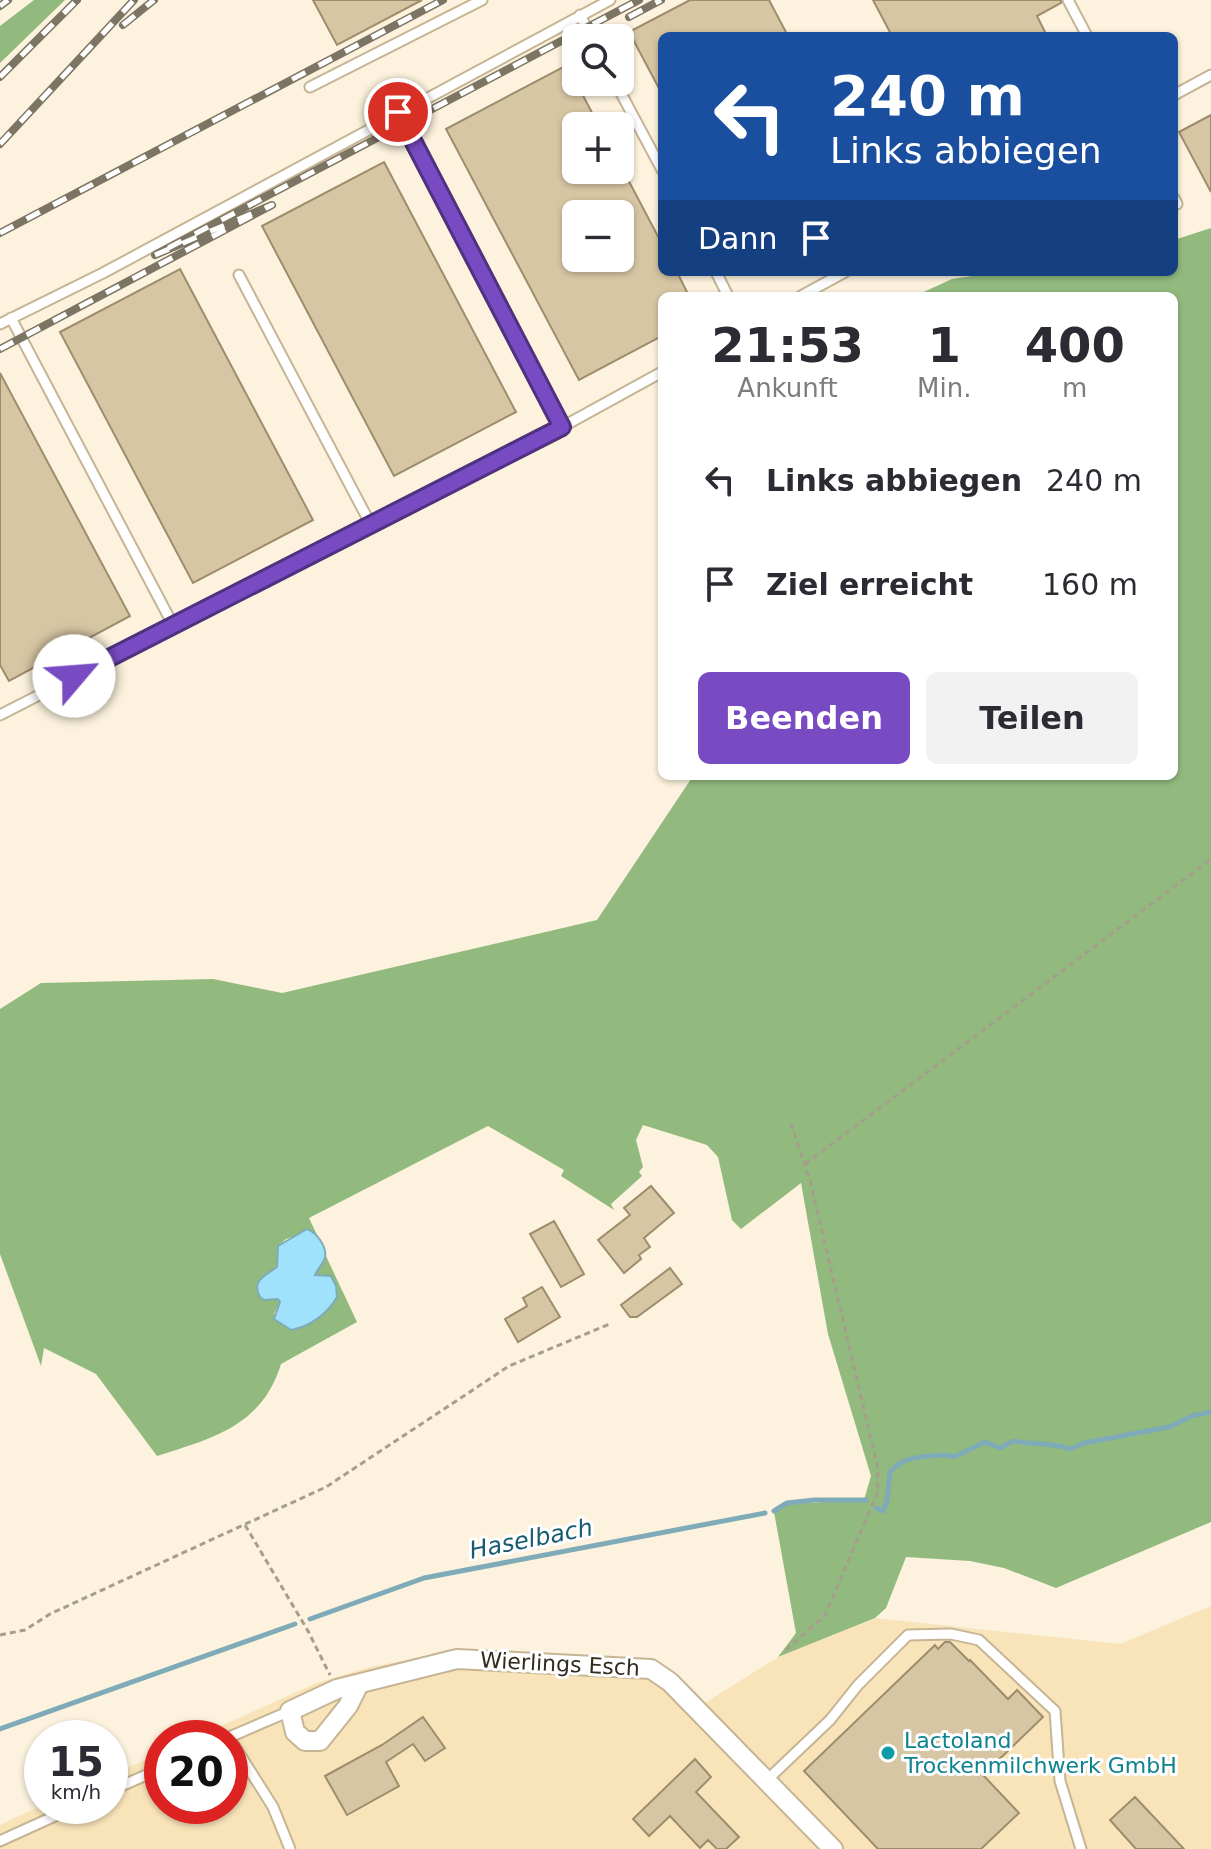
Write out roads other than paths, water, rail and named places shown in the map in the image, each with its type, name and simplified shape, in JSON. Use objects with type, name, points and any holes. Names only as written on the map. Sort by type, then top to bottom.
[{"type":"street","name":"Wierlings Esch","points":[[290,1711],[337,1689],[457,1659],[651,1669],[670,1682],[833,1849]]},
{"type":"street","points":[[290,1711],[295,1732],[305,1741],[320,1741],[348,1706],[359,1684]]},
{"type":"lane","points":[[310,87],[482,0]]},
{"type":"lane","points":[[0,324],[103,273],[610,0]]},
{"type":"lane","points":[[1068,0],[1085,32]]},
{"type":"lane","points":[[580,15],[585,24]]},
{"type":"lane","points":[[1178,93],[1211,75]]},
{"type":"lane","points":[[622,96],[658,163]]},
{"type":"lane","points":[[398,112],[562,427]]},
{"type":"lane","points":[[239,275],[371,525]]},
{"type":"lane","points":[[808,292],[838,276]]},
{"type":"lane","points":[[11,318],[173,625]]},
{"type":"lane","points":[[0,715],[562,427],[658,374]]},
{"type":"lane","points":[[766,1781],[830,1720],[858,1685],[908,1635],[951,1634],[979,1640],[1055,1711],[1060,1781],[1081,1849]]},
{"type":"lane","points":[[248,1730],[290,1711]]},
{"type":"lane","points":[[248,1768],[273,1807],[290,1849]]},
{"type":"lane","points":[[0,1841],[37,1824]]},
{"type":"water","points":[[307,1229],[320,1240],[325,1253],[315,1275],[331,1276],[337,1297],[318,1318],[291,1330],[274,1319],[280,1302],[278,1299],[264,1300],[257,1286],[277,1267],[278,1246]]},
{"type":"waterway","name":"Haselbach","points":[[876,1508],[883,1511],[887,1501],[890,1472],[907,1460],[938,1455],[954,1457],[985,1442],[1000,1448],[1013,1441],[1070,1449],[1084,1443],[1169,1427],[1192,1416],[1211,1412]]},
{"type":"waterway","name":"Haselbach","points":[[774,1511],[787,1503],[866,1500]]},
{"type":"waterway","name":"Haselbach","points":[[310,1619],[424,1578],[765,1513]]},
{"type":"waterway","name":"Haselbach","points":[[0,1729],[295,1624]]},
{"type":"railway","points":[[0,6],[8,0]]},
{"type":"railway","points":[[0,77],[77,0]]},
{"type":"railway","points":[[0,144],[134,0]]},
{"type":"railway","points":[[123,25],[154,0]]},
{"type":"railway","points":[[0,233],[443,0]]},
{"type":"railway","points":[[0,349],[272,205],[155,255],[639,0]]},
{"type":"railway","points":[[629,17],[661,0]]},
{"type":"place","name":"Lactoland Trockenmilchwerk GmbH","points":[[888,1753]]}]
